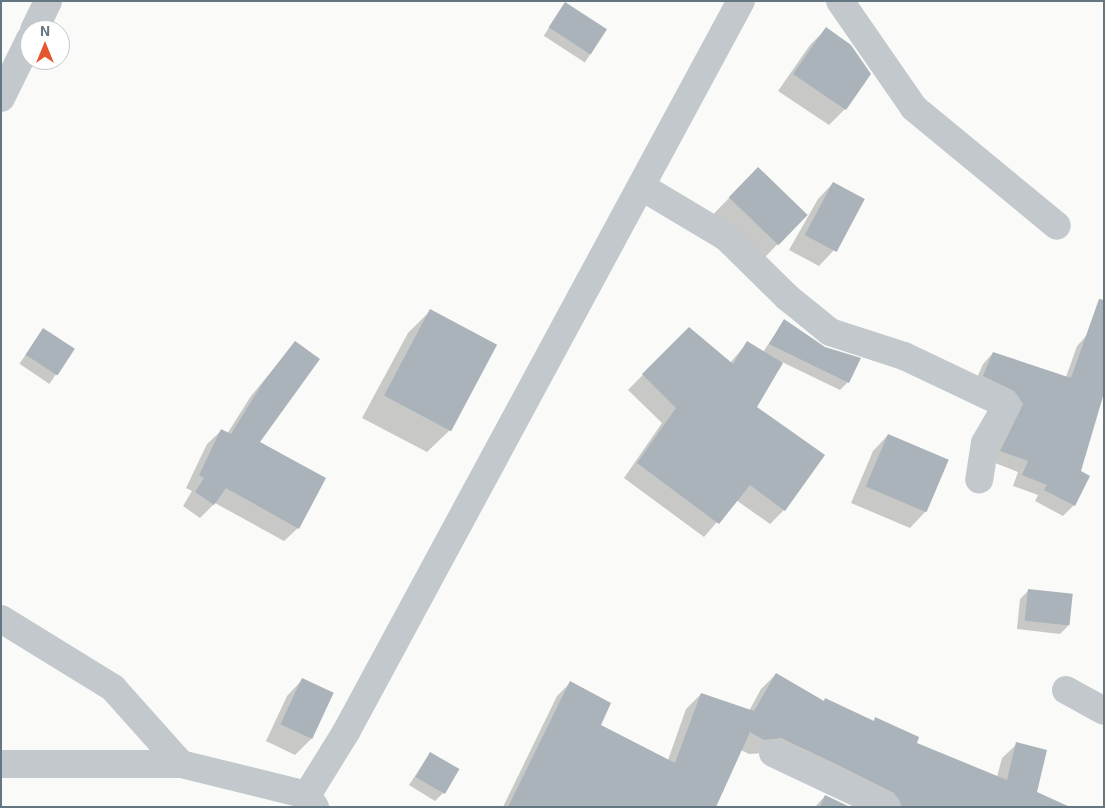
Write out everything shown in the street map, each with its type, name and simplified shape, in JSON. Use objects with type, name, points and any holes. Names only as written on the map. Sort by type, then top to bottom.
[{"type":"street","points":[[39,20],[48,1]]},
{"type":"street","points":[[1,764],[181,764],[311,801],[346,732],[741,1]]},
{"type":"street","points":[[840,1],[914,108],[1057,226]]},
{"type":"street","points":[[1,98],[20,59]]},
{"type":"street","points":[[642,187],[726,237],[786,298],[830,332],[904,356],[1007,405],[985,443],[979,480]]},
{"type":"street","points":[[1,620],[113,688],[181,764]]},
{"type":"street","points":[[1066,690],[1104,711]]},
{"type":"street","points":[[773,754],[887,807]]},
{"type":"building","points":[[565,2],[607,29],[591,54],[549,27]]},
{"type":"building","points":[[826,27],[851,45],[871,74],[846,110],[793,74]]},
{"type":"building","points":[[758,167],[808,215],[778,245],[729,197]]},
{"type":"building","points":[[833,182],[865,199],[837,252],[805,235]]},
{"type":"building","points":[[1099,299],[1104,300],[1104,393],[1081,471],[1090,476],[1075,506],[1044,490],[1047,485],[1022,475],[1028,461],[1000,451],[1023,404],[1014,391],[983,376],[993,352],[1071,378]]},
{"type":"building","points":[[430,309],[497,345],[451,431],[384,396]]},
{"type":"building","points":[[784,319],[825,347],[861,358],[849,383],[769,344]]},
{"type":"building","points":[[689,327],[733,364],[747,341],[783,363],[757,407],[825,455],[785,511],[750,485],[719,524],[637,463],[676,408],[642,374]]},
{"type":"building","points":[[43,328],[75,349],[57,376],[26,355]]},
{"type":"building","points":[[295,341],[320,359],[260,442],[326,478],[299,529],[226,488],[214,505],[195,492],[204,478],[199,475],[221,429],[231,434],[264,381]]},
{"type":"building","points":[[888,434],[949,460],[926,512],[866,486]]},
{"type":"building","points":[[1028,589],[1073,594],[1069,626],[1025,621]]},
{"type":"building","points":[[776,673],[824,701],[825,698],[874,721],[875,717],[919,737],[917,743],[1007,780],[1016,742],[1047,750],[1037,792],[1070,807],[902,807],[894,793],[838,765],[781,738],[764,740],[750,732],[716,807],[508,807],[570,681],[611,703],[601,725],[675,763],[701,693],[754,711]]},
{"type":"building","points":[[302,678],[334,693],[312,739],[280,724]]},
{"type":"building","points":[[430,752],[459,769],[445,794],[416,777]]},
{"type":"building","points":[[825,795],[850,807],[820,807]]}]
